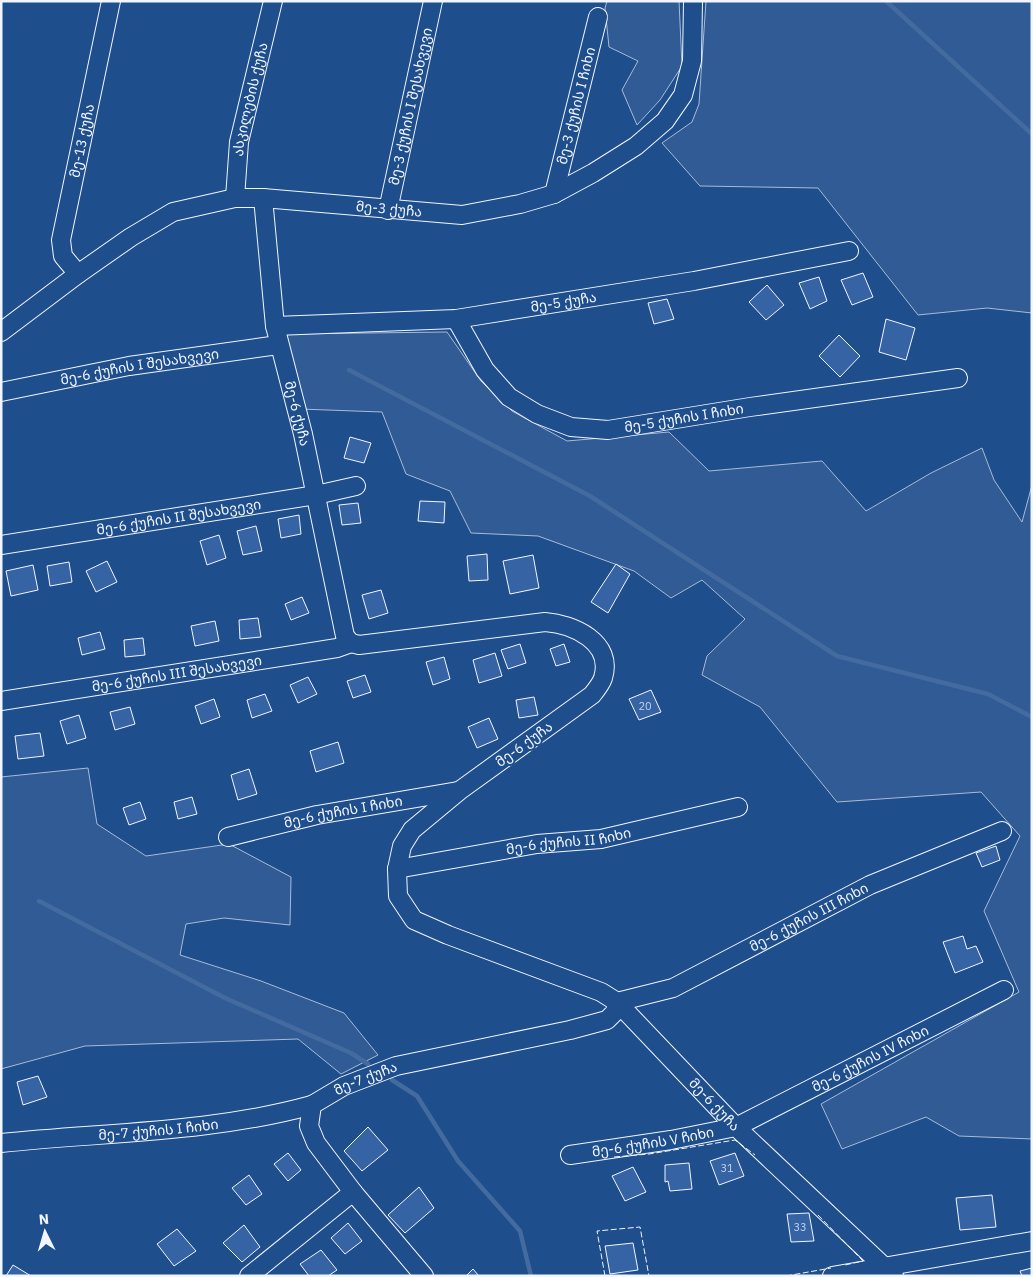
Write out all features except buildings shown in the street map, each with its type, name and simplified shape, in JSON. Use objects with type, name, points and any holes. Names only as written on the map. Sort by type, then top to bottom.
[{"type":"street","name":"მე-13 ქუჩა","points":[[78,274],[63,256],[61,240],[110,1]]},
{"type":"street","name":"ასკილების ქუჩა","points":[[235,198],[239,142],[273,1]]},
{"type":"street","name":"მე-3 ქუჩის I შესახვევი","points":[[388,210],[434,1]]},
{"type":"street","name":"მე-3 ქუჩა","points":[[1,332],[78,274],[173,212],[235,198],[263,198],[462,215],[520,204],[554,194],[594,173],[636,146],[665,121],[683,95],[692,61],[693,1]]},
{"type":"street","name":"მე-3 ქუჩის I ჩიხი","points":[[554,194],[598,17]]},
{"type":"street","name":"მე-6 ქუჩა","points":[[263,198],[278,345],[304,434],[344,636],[351,643],[359,645],[545,622],[576,628],[588,636],[599,648],[604,662],[603,679],[592,695],[459,791],[412,830],[402,846],[397,869],[398,896],[414,920],[448,935],[601,992],[618,1002],[736,1127],[890,1271]]},
{"type":"street","name":"მე-5 ქუჩა","points":[[275,326],[456,319],[694,281],[849,251]]},
{"type":"street","name":"მე-5 ქუჩის I ჩიხი","points":[[456,319],[485,370],[509,397],[537,414],[571,426],[608,430],[750,407],[958,378]]},
{"type":"street","name":"მე-6 ქუჩის I შესახვევი","points":[[1,392],[129,366],[278,345]]},
{"type":"street","name":"მე-6 ქუჩის II შესახვევი","points":[[1,545],[316,495],[356,486]]},
{"type":"street","name":"მე-6 ქუჩის III შესახვევი","points":[[1,701],[337,648],[351,643]]},
{"type":"street","name":"მე-6 ქუჩის I ჩიხი","points":[[228,837],[317,815],[459,791]]},
{"type":"street","name":"მე-6 ქუჩის II ჩიხი","points":[[397,869],[537,844],[602,839],[738,807]]},
{"type":"street","name":"მე-6 ქუჩის III ჩიხი","points":[[618,1002],[673,988],[870,885],[1002,831]]},
{"type":"street","name":"მე-6 ქუჩის IV ჩიხი","points":[[736,1127],[1004,990]]},
{"type":"street","name":"მე-7 ქუჩა","points":[[312,1105],[344,1086],[396,1066],[607,1020],[616,1012],[618,1002]]},
{"type":"street","name":"მე-7 ქუჩის I ჩიხი","points":[[1,1143],[179,1129],[276,1115],[312,1105]]},
{"type":"street","points":[[312,1105],[309,1126],[316,1143],[353,1192],[424,1276]]},
{"type":"street","name":"მე-6 ქუჩის V ჩიხი","points":[[570,1155],[671,1140],[736,1127]]},
{"type":"street","points":[[249,1276],[353,1192]]},
{"type":"street","points":[[832,1276],[890,1271],[1032,1241]]},
{"type":"shaded area","points":[[607,1],[679,1],[682,66],[660,100],[637,125],[622,90],[638,61],[609,47],[605,8]]},
{"type":"shaded area","points":[[706,1],[1032,1],[1032,313],[987,308],[918,315],[818,188],[700,186],[662,143],[692,122],[699,104]]},
{"type":"shaded area","points":[[447,332],[481,381],[512,411],[567,441],[669,432],[709,471],[822,461],[866,511],[931,473],[982,448],[994,480],[1022,522],[1032,485],[1032,1139],[959,1136],[926,1117],[842,1149],[821,1104],[1019,992],[984,911],[1020,836],[981,792],[837,802],[760,707],[702,675],[707,656],[745,619],[702,580],[671,598],[634,571],[538,536],[471,533],[450,491],[406,474],[382,412],[300,409],[286,334]]},
{"type":"shaded area","points":[[88,768],[97,824],[146,856],[229,844],[291,877],[290,925],[224,918],[186,924],[180,955],[261,981],[344,1013],[378,1055],[341,1074],[298,1039],[85,1046],[1,1069],[1,777]]},
{"type":"waterway","points":[[886,1],[1032,134]]},
{"type":"waterway","points":[[349,370],[590,496],[837,656],[988,694],[1032,717]]},
{"type":"waterway","points":[[39,901],[225,998],[351,1053],[368,1064]]},
{"type":"waterway","points":[[392,1080],[417,1096],[458,1161],[520,1231],[531,1276]]},
{"type":"fence","points":[[614,1157],[649,1154],[735,1140],[755,1155]]},
{"type":"fence","points":[[818,1215],[863,1261],[845,1265]]},
{"type":"fence","points":[[605,1276],[597,1231],[640,1227],[649,1276]]},
{"type":"fence","points":[[786,1276],[831,1268]]}]
